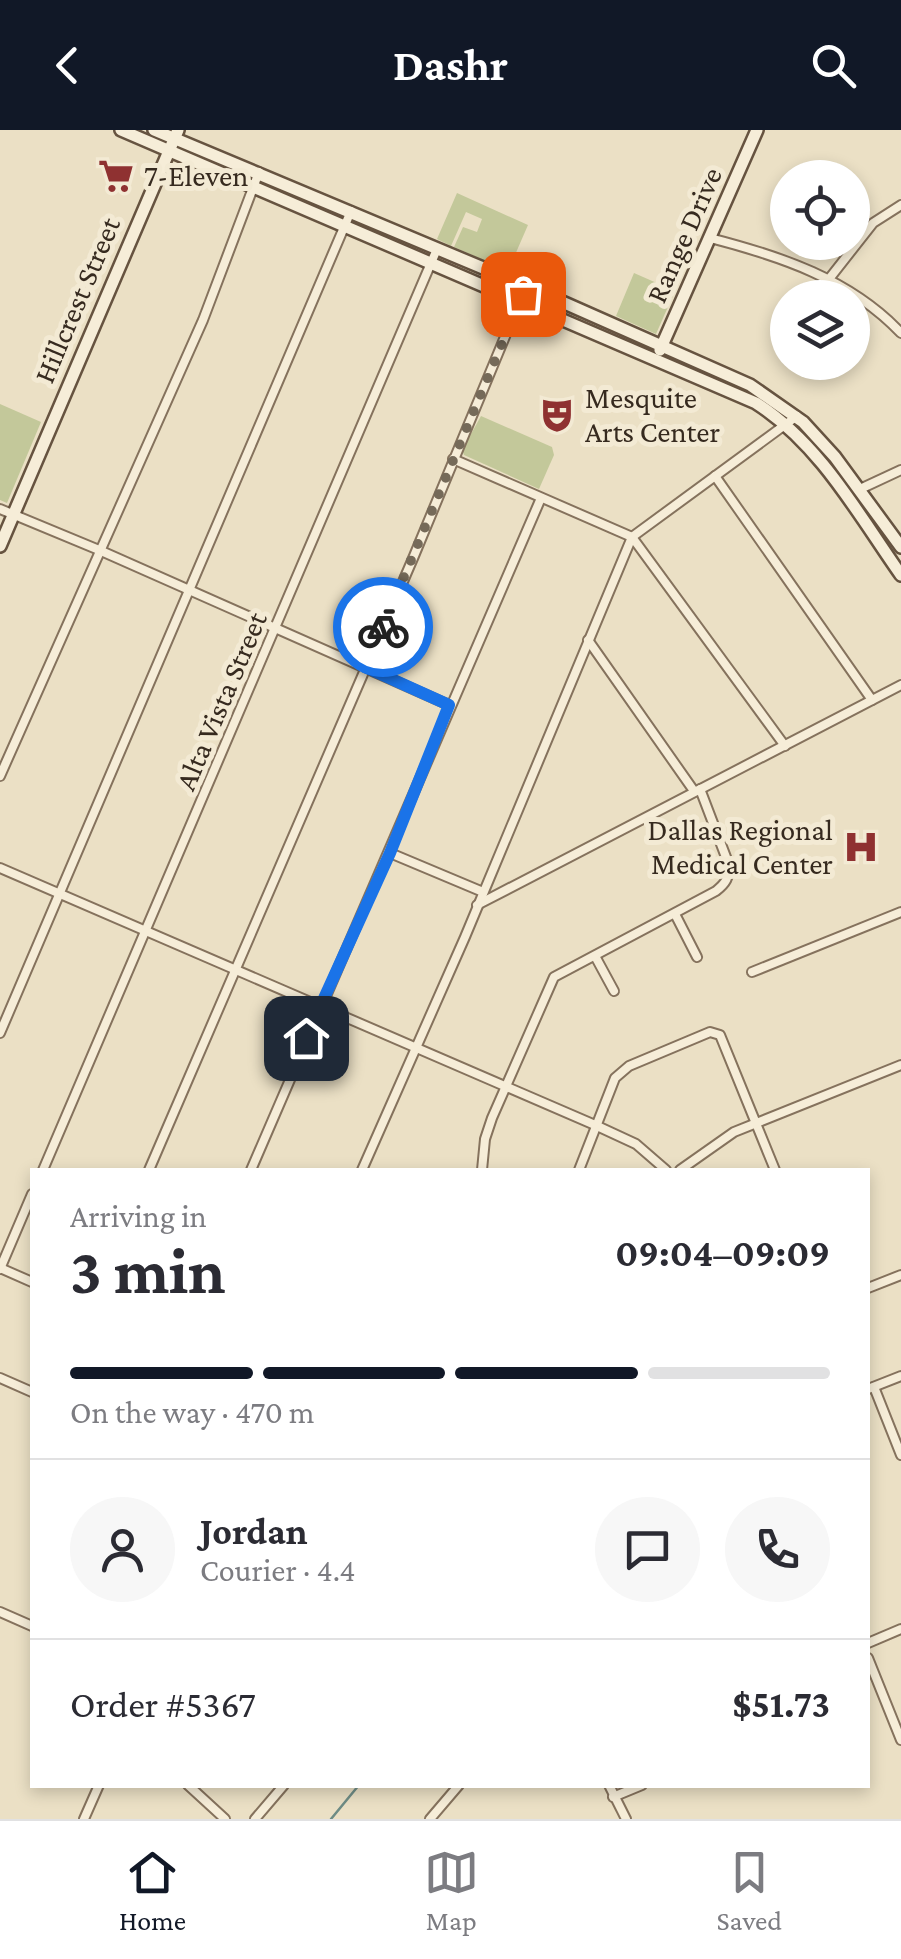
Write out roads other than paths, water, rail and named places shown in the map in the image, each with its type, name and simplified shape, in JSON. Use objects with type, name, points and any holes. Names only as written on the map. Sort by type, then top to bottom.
[{"type":"main road","points":[[121,130],[173,140],[263,174],[734,377],[822,442],[901,548]]},
{"type":"main road","points":[[154,130],[256,187],[792,420],[901,575]]},
{"type":"main road","name":"Range Drive","points":[[655,360],[757,130]]},
{"type":"main road","name":"Hillcrest Street","points":[[0,546],[173,140]]},
{"type":"street","points":[[0,776],[203,320],[263,174]]},
{"type":"street","points":[[829,279],[873,223],[899,209]]},
{"type":"street","points":[[0,1033],[350,211]]},
{"type":"street","points":[[710,238],[794,262],[829,279],[860,298],[901,333]]},
{"type":"street","name":"Alta Vista Street","points":[[44,1168],[437,249]]},
{"type":"street","points":[[150,1168],[526,286]]},
{"type":"street","points":[[363,1168],[632,538],[792,420]]},
{"type":"street","points":[[453,459],[632,538],[786,746]]},
{"type":"street","points":[[845,496],[901,470]]},
{"type":"street","points":[[715,476],[872,700]]},
{"type":"street","points":[[252,1168],[541,498]]},
{"type":"street","points":[[0,509],[449,705]]},
{"type":"street","points":[[482,1168],[485,1139],[550,982],[716,891],[729,875],[716,824],[697,790],[588,640]]},
{"type":"street","points":[[477,905],[901,685]]},
{"type":"street","points":[[390,853],[484,892]]},
{"type":"street","points":[[0,868],[595,1124],[636,1144],[664,1168]]},
{"type":"street","points":[[752,972],[901,912]]},
{"type":"street","points":[[675,914],[697,957]]},
{"type":"street","points":[[595,956],[614,991]]},
{"type":"street","points":[[580,1168],[614,1078],[624,1069],[710,1032],[720,1035],[774,1168]]},
{"type":"street","points":[[683,1168],[734,1132],[901,1066]]},
{"type":"street","points":[[30,1199],[0,1268],[30,1281]]},
{"type":"street","points":[[870,1287],[901,1275]]},
{"type":"street","points":[[901,1376],[870,1388],[901,1455]]},
{"type":"street","points":[[0,1378],[30,1391]]},
{"type":"street","points":[[0,1612],[30,1625]]},
{"type":"street","points":[[870,1642],[901,1629]]},
{"type":"street","points":[[870,1663],[901,1738]]},
{"type":"street","points":[[84,1819],[98,1788]]},
{"type":"street","points":[[191,1788],[225,1819]]},
{"type":"street","points":[[256,1819],[282,1788]]},
{"type":"street","points":[[430,1819],[456,1788]]},
{"type":"street","points":[[610,1788],[626,1819]]},
{"type":"street","points":[[613,1796],[634,1788]]},
{"type":"waterway","points":[[331,1819],[357,1788]]},
{"type":"place","name":"7-Eleven","points":[[116,176]]},
{"type":"place","name":"Mesquite Arts Center","points":[[557,415]]},
{"type":"place","name":"Dallas Regional Medical Center","points":[[861,847]]}]
